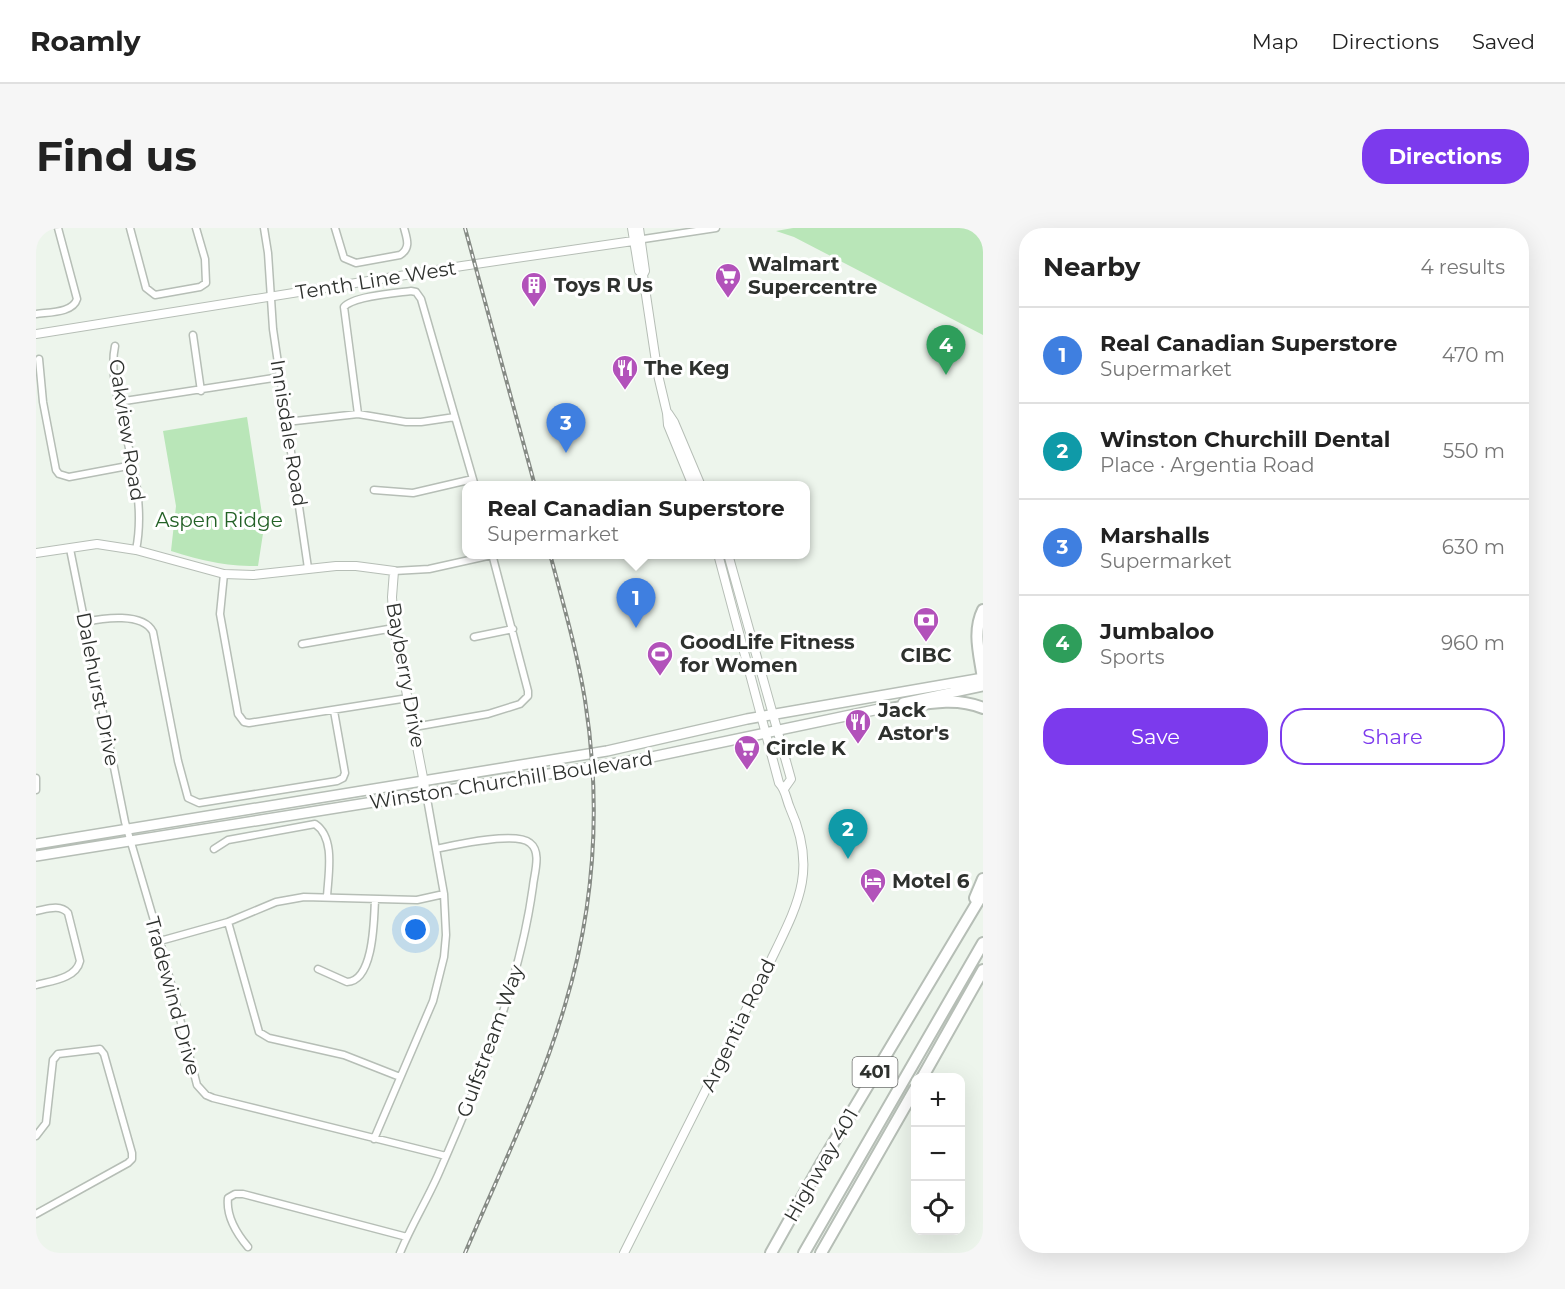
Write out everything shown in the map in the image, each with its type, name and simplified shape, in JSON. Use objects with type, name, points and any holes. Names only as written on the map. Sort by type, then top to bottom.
[{"type":"highway","points":[[983,610],[977,626],[983,678]]},
{"type":"highway","points":[[880,710],[942,701],[967,703],[983,708]]},
{"type":"highway","points":[[966,919],[983,879]]},
{"type":"highway","name":"Highway 401","points":[[771,1253],[822,1162],[983,893]]},
{"type":"highway","name":"401","points":[[804,1253],[983,943]]},
{"type":"highway","name":"401","points":[[924,1073],[983,970]]},
{"type":"highway","points":[[938,1049],[983,980]]},
{"type":"highway","name":"401","points":[[821,1253],[911,1096]]},
{"type":"main road","name":"Winston Churchill Boulevard","points":[[36,844],[607,751],[761,717],[983,678]]},
{"type":"main road","name":"Winston Churchill Boulevard","points":[[36,856],[642,759],[880,710],[923,697],[983,686]]},
{"type":"street","points":[[36,314],[71,308],[76,303],[77,298],[58,228]]},
{"type":"street","points":[[130,228],[146,288],[155,294],[200,287],[206,283],[205,259],[196,228]]},
{"type":"street","name":"Innisdale Road","points":[[264,228],[273,329],[308,568]]},
{"type":"street","points":[[335,228],[344,258],[356,263],[405,253],[408,244],[404,228]]},
{"type":"street","points":[[632,228],[645,271],[643,275],[668,425],[691,481]]},
{"type":"street","points":[[637,240],[639,228]]},
{"type":"street","name":"Tenth Line West","points":[[36,334],[717,228]]},
{"type":"street","points":[[358,414],[344,307],[348,302],[359,299],[411,291],[420,296],[474,481]]},
{"type":"street","points":[[193,335],[201,391]]},
{"type":"street","name":"Oakview Road","points":[[115,346],[112,361],[118,402],[139,501],[136,550]]},
{"type":"street","points":[[39,359],[43,402],[56,470],[59,474],[69,477],[133,465]]},
{"type":"street","points":[[118,402],[280,377]]},
{"type":"street","points":[[667,413],[674,422],[699,481]]},
{"type":"street","points":[[286,422],[358,414],[406,422],[455,417]]},
{"type":"street","points":[[374,490],[413,493],[462,484]]},
{"type":"street","points":[[36,554],[97,544],[136,550],[224,574],[253,575],[308,568],[356,566],[393,571],[429,569],[474,559]]},
{"type":"street","name":"Dalehurst Drive","points":[[70,549],[111,763],[127,829]]},
{"type":"street","points":[[414,727],[488,714],[520,704],[528,696],[513,629],[493,559]]},
{"type":"street","name":"Argentia Road","points":[[624,1253],[771,960],[801,893],[804,857],[795,817],[784,789],[779,783],[719,559]]},
{"type":"street","name":"Argentia Road","points":[[729,559],[791,779],[784,789]]},
{"type":"street","name":"Bayberry Drive","points":[[393,571],[394,628],[426,793]]},
{"type":"street","points":[[224,574],[220,614],[240,718],[249,723],[408,698]]},
{"type":"street","points":[[85,622],[111,617],[151,627],[178,762],[188,798],[195,802],[325,783],[343,778],[345,773],[334,711]]},
{"type":"street","points":[[302,644],[394,628]]},
{"type":"street","points":[[474,637],[513,629]]},
{"type":"street","points":[[36,778],[36,790]]},
{"type":"street","points":[[374,1139],[433,1001],[441,974],[446,935],[444,894],[426,793]]},
{"type":"street","points":[[214,849],[228,840],[315,824],[326,837],[329,862],[327,897]]},
{"type":"street","name":"Tradewind Drive","points":[[127,829],[160,941],[197,1085],[201,1091],[213,1098],[446,1156]]},
{"type":"street","name":"Gulfstream Way","points":[[400,1253],[446,1156],[508,1000],[529,916],[537,856],[533,845],[525,840],[493,839],[436,849]]},
{"type":"street","points":[[160,941],[228,922],[276,902],[304,897],[417,900],[444,894]]},
{"type":"street","points":[[318,969],[347,982],[360,977],[371,947],[375,899]]},
{"type":"street","points":[[36,911],[65,909],[80,962],[79,967],[71,974],[36,985]]},
{"type":"street","points":[[228,922],[259,1032],[269,1038],[344,1054],[400,1077]]},
{"type":"street","points":[[36,1136],[46,1124],[53,1060],[58,1054],[100,1049],[104,1054],[132,1159],[36,1214]]},
{"type":"street","points":[[248,1247],[236,1234],[228,1204],[228,1198],[235,1194],[243,1194],[407,1236]]},
{"type":"street","points":[[36,1247],[36,1253]]},
{"type":"green space","points":[[793,228],[983,228],[983,335],[794,237],[776,231]]},
{"type":"green space","name":"Aspen Ridge","points":[[247,417],[264,527],[258,566],[214,562],[171,551],[176,506],[163,431]]},
{"type":"railway","points":[[465,228],[534,481]]},
{"type":"railway","points":[[465,1253],[519,1130],[555,1037],[575,968],[589,892],[594,815],[590,738],[578,663],[551,559]]},
{"type":"place","name":"Walmart Supercentre","points":[[728,299]]},
{"type":"place","name":"Toys R Us","points":[[534,308]]},
{"type":"place","name":"Jumbaloo","points":[[946,375]]},
{"type":"place","name":"The Keg","points":[[625,391]]},
{"type":"place","name":"Marshalls","points":[[566,453]]},
{"type":"place","name":"Real Canadian Superstore","points":[[636,628]]},
{"type":"place","name":"CIBC","points":[[926,643]]},
{"type":"place","name":"GoodLife Fitness for Women","points":[[660,677]]},
{"type":"place","name":"Jack Astor's","points":[[858,745]]},
{"type":"place","name":"Circle K","points":[[747,771]]},
{"type":"place","name":"Winston Churchill Dental","points":[[848,859]]},
{"type":"place","name":"Motel 6","points":[[873,904]]}]
